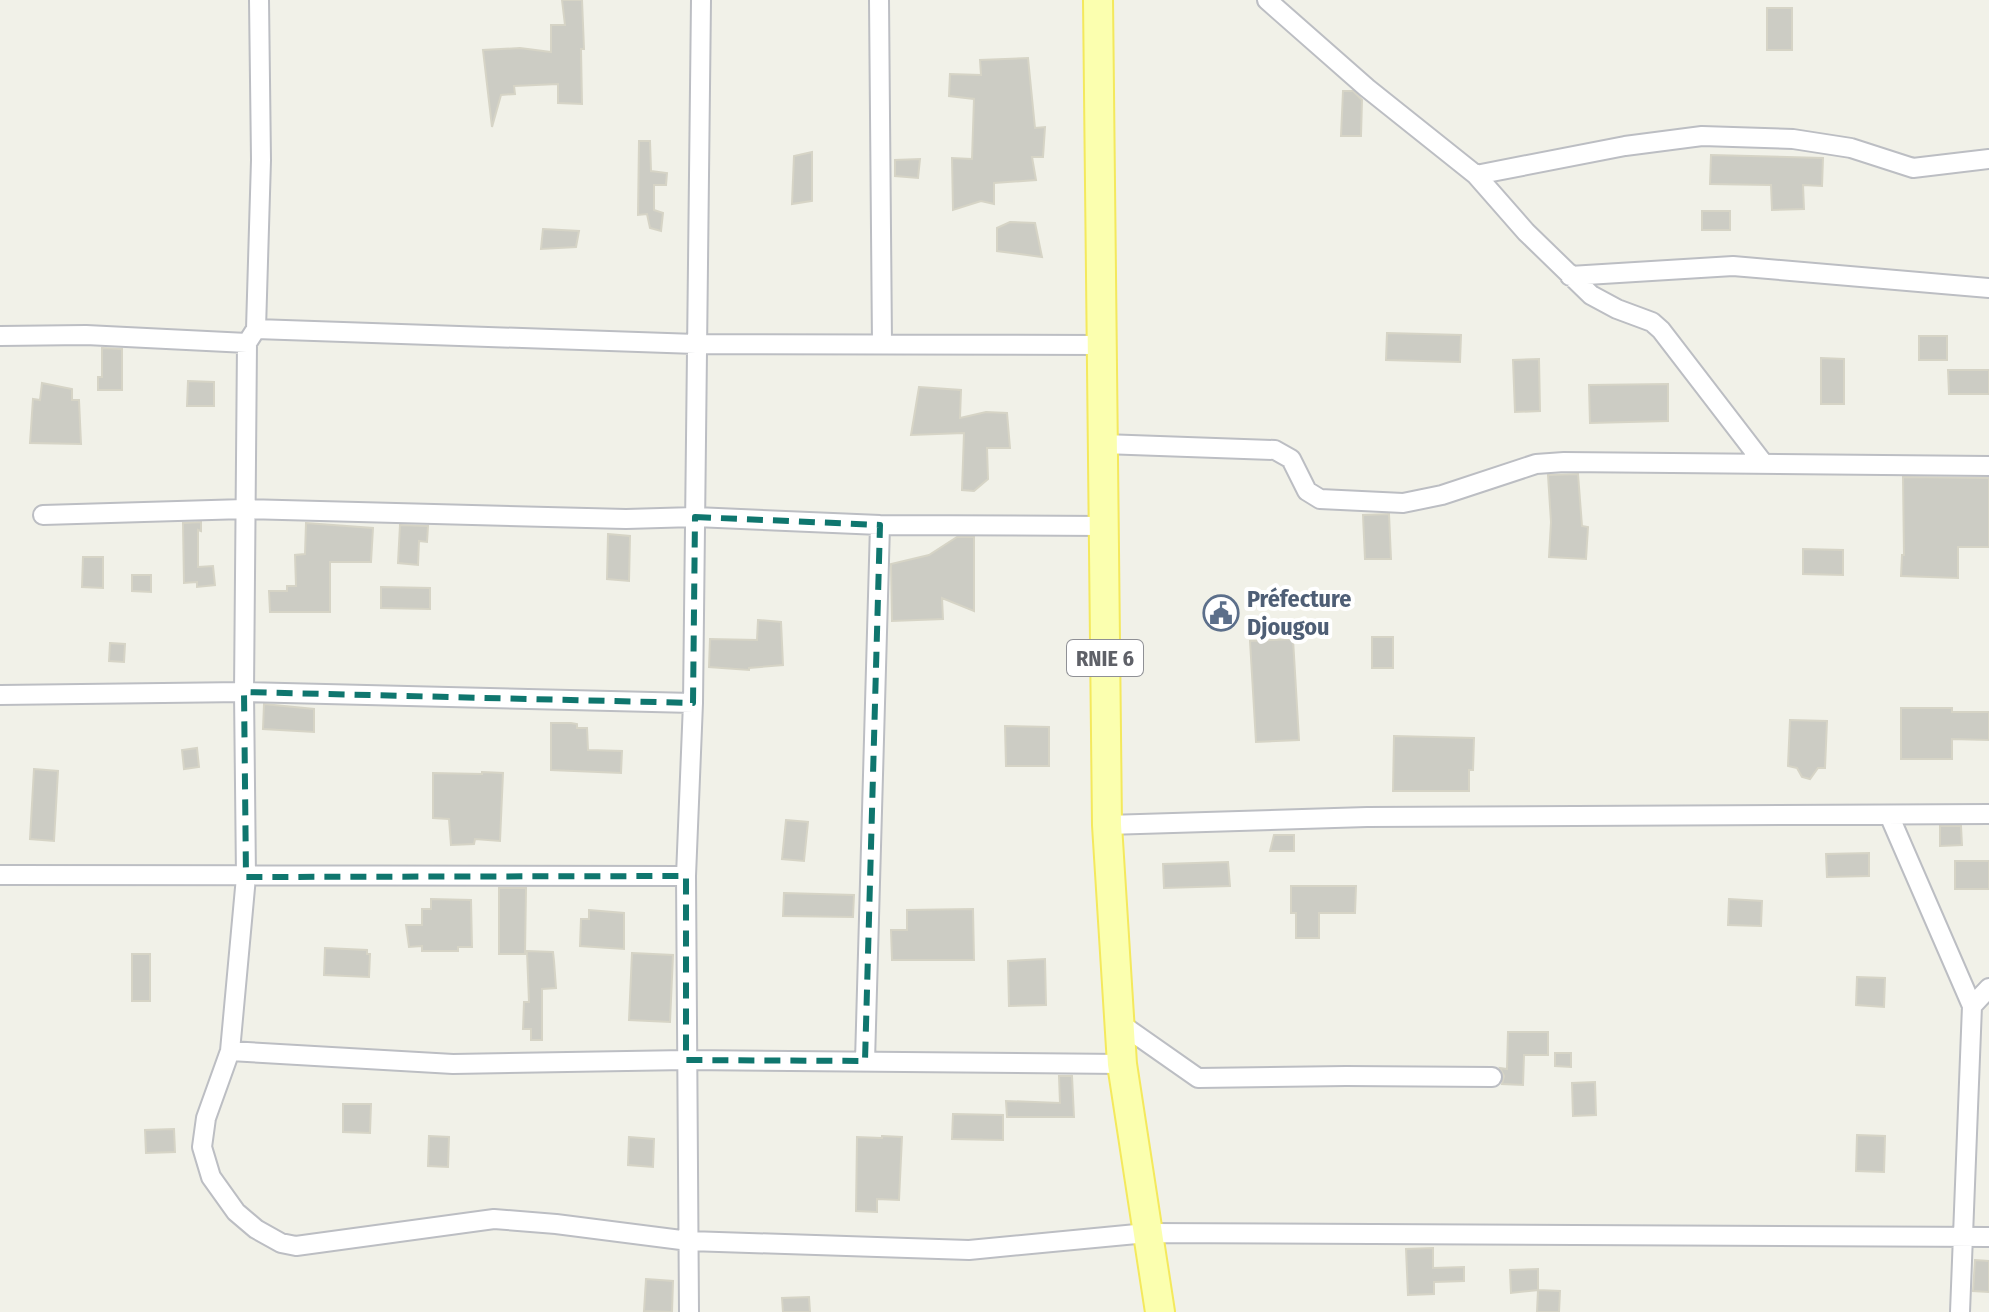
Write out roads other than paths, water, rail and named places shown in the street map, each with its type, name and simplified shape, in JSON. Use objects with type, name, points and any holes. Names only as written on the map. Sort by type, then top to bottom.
[{"type":"main road","name":"RNIE 6","points":[[1098,0],[1107,825],[1122,1064],[1160,1312]]},
{"type":"street","points":[[259,0],[261,160],[245,509],[246,877],[230,1051],[206,1118],[202,1147],[211,1177],[236,1212],[256,1229],[281,1243],[296,1246],[494,1219],[689,1241],[969,1250],[1147,1233],[1989,1237]]},
{"type":"street","points":[[689,1312],[686,876],[693,703],[701,0]]},
{"type":"street","points":[[879,0],[882,344]]},
{"type":"street","points":[[1267,0],[1367,88],[1476,175],[1526,232],[1591,295],[1652,322],[1661,330],[1764,464]]},
{"type":"street","points":[[1476,175],[1625,146],[1702,136],[1793,139],[1837,146],[1913,168],[1989,159]]},
{"type":"street","points":[[1570,276],[1733,266],[1989,288]]},
{"type":"street","points":[[0,336],[1101,345]]},
{"type":"street","points":[[1103,444],[1275,450],[1291,459],[1307,491],[1320,499],[1403,503],[1442,495],[1536,464],[1989,466]]},
{"type":"street","points":[[43,515],[245,509],[626,519],[695,517],[880,525],[1104,526]]},
{"type":"street","points":[[865,1061],[880,525]]},
{"type":"street","points":[[0,695],[244,692],[693,703]]},
{"type":"street","points":[[1107,825],[1353,817],[1989,814]]},
{"type":"street","points":[[1889,815],[1972,1006],[1960,1312]]},
{"type":"street","points":[[0,875],[686,876]]},
{"type":"street","points":[[1972,1006],[1989,988]]},
{"type":"street","points":[[1118,1022],[1198,1078],[1492,1077]]},
{"type":"street","points":[[230,1051],[453,1064],[686,1060],[1122,1064]]},
{"type":"place","name":"Préfecture Djougou","points":[[1221,613]]}]
